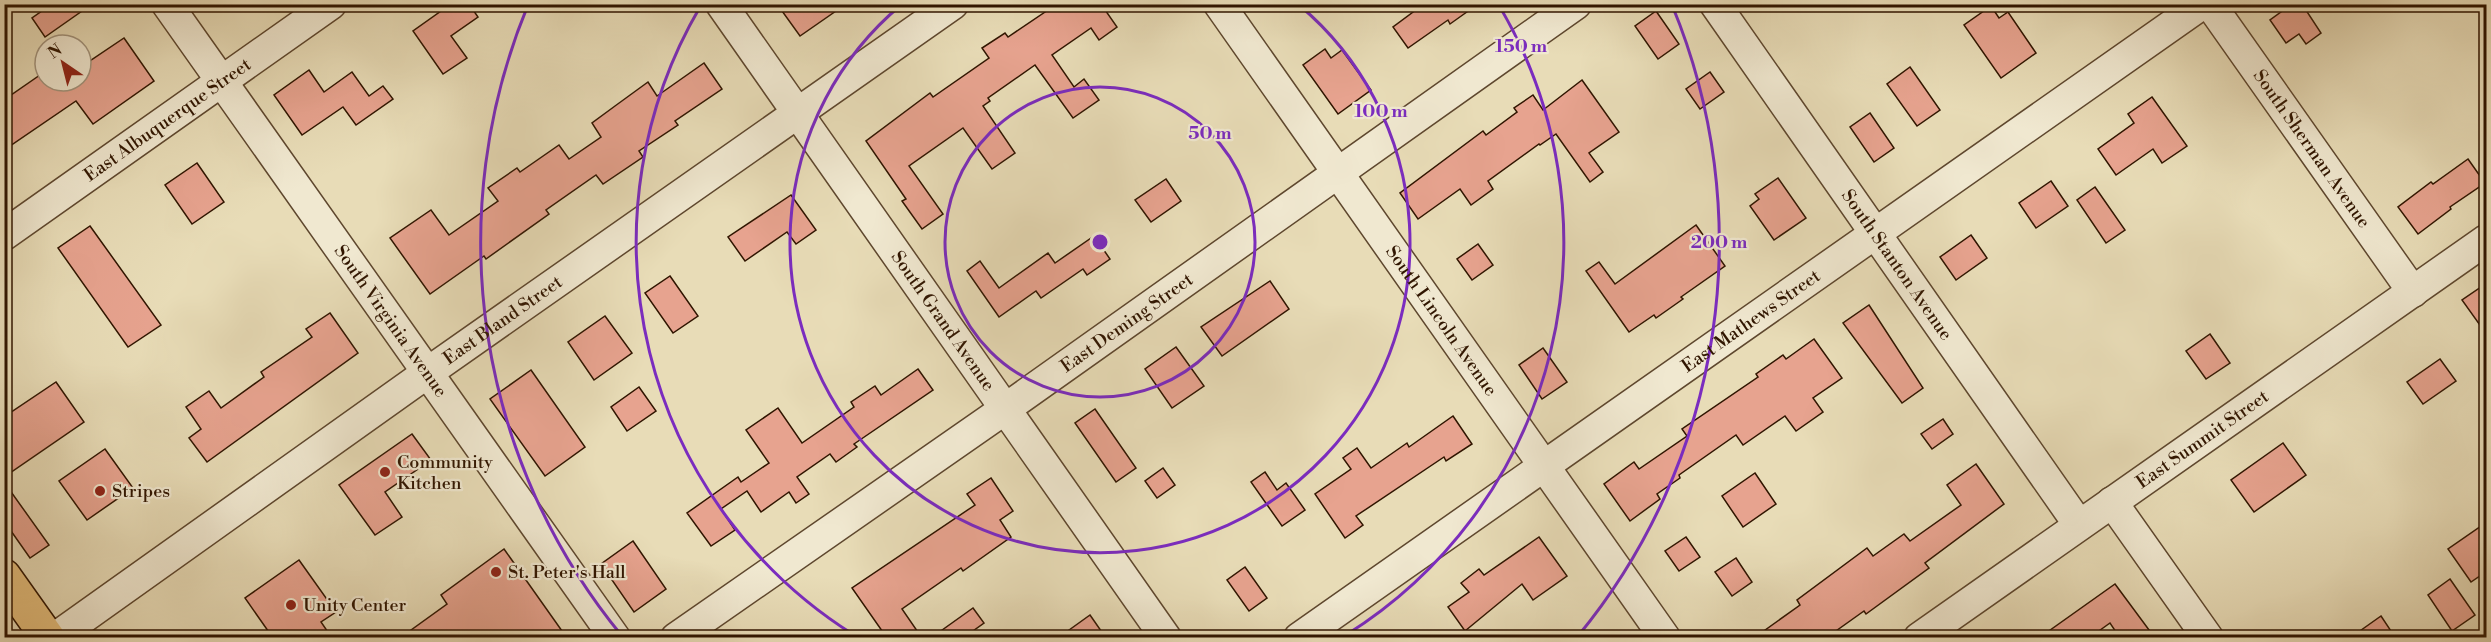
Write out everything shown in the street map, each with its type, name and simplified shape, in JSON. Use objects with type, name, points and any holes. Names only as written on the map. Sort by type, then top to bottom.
[{"type":"main road","points":[[4,576],[48,638]]},
{"type":"street","name":"South Virginia Avenue","points":[[167,4],[615,638]]},
{"type":"street","name":"East Albuquerque Street","points":[[4,235],[331,4]]},
{"type":"street","name":"South Grand Avenue","points":[[721,4],[1166,638]]},
{"type":"street","name":"East Bland Street","points":[[55,638],[952,4]]},
{"type":"street","name":"South Lincoln Avenue","points":[[1219,4],[1665,638]]},
{"type":"street","name":"East Deming Street","points":[[676,638],[1005,409],[1576,4]]},
{"type":"street","name":"South Stanton Avenue","points":[[1715,4],[2079,525]]},
{"type":"street","name":"East Mathews Street","points":[[1299,638],[2202,4]]},
{"type":"street","name":"South Sherman Avenue","points":[[2210,4],[2413,292]]},
{"type":"street","name":"East Summit Street","points":[[1919,638],[2487,240]]},
{"type":"street","points":[[2112,502],[2208,638]]},
{"type":"building","points":[[52,4],[92,4],[51,33],[42,33],[32,18]]},
{"type":"building","points":[[451,4],[469,4],[478,17],[451,36],[467,58],[443,74],[413,31]]},
{"type":"building","points":[[777,4],[846,4],[800,36]]},
{"type":"building","points":[[1057,4],[1101,4],[1117,27],[1099,40],[1091,28],[1052,55],[1074,87],[1084,79],[1099,100],[1073,118],[1035,65],[988,98],[990,101],[983,106],[1015,153],[992,169],[963,128],[909,166],[943,214],[922,229],[902,201],[906,199],[866,141],[930,93],[933,97],[989,58],[982,48],[1005,33],[1008,37]]},
{"type":"building","points":[[1424,4],[1478,4],[1450,24],[1448,20],[1408,48],[1393,27]]},
{"type":"building","points":[[2292,4],[2302,4],[2321,33],[2306,44],[2299,34],[2286,43],[2270,20]]},
{"type":"building","points":[[1991,6],[1999,18],[2008,12],[2036,53],[2001,78],[1964,25]]},
{"type":"building","points":[[1656,11],[1679,44],[1658,59],[1635,26]]},
{"type":"building","points":[[124,38],[154,81],[93,124],[76,101],[4,150],[4,100],[33,80],[33,93],[93,93],[93,59]]},
{"type":"building","points":[[1325,49],[1331,58],[1342,50],[1371,90],[1338,114],[1303,65]]},
{"type":"building","points":[[704,63],[722,89],[675,121],[678,125],[639,151],[643,157],[603,184],[596,175],[546,210],[549,214],[486,259],[484,256],[430,294],[390,238],[431,210],[449,235],[498,201],[488,188],[517,168],[520,172],[559,145],[569,159],[601,137],[592,123],[648,82],[657,96]]},
{"type":"building","points":[[1910,67],[1940,110],[1917,126],[1887,84]]},
{"type":"building","points":[[309,70],[324,92],[352,72],[369,96],[383,86],[393,99],[356,125],[343,107],[302,135],[274,95]]},
{"type":"building","points":[[1710,72],[1724,92],[1700,109],[1686,89]]},
{"type":"building","points":[[1582,80],[1619,132],[1589,153],[1603,172],[1590,182],[1556,134],[1488,181],[1493,189],[1471,205],[1460,189],[1418,219],[1400,193],[1483,131],[1486,135],[1517,112],[1514,108],[1533,95],[1543,110]]},
{"type":"building","points":[[2152,97],[2187,146],[2162,163],[2153,149],[2116,175],[2098,149],[2134,123],[2128,114]]},
{"type":"building","points":[[1870,113],[1894,148],[1874,162],[1850,127]]},
{"type":"building","points":[[2468,159],[2485,183],[2450,207],[2451,209],[2418,234],[2398,207],[2431,182],[2433,184]]},
{"type":"building","points":[[197,163],[224,202],[192,224],[165,185]]},
{"type":"building","points":[[1778,178],[1806,218],[1774,240],[1750,206],[1759,199],[1755,194]]},
{"type":"building","points":[[1166,179],[1181,201],[1151,222],[1135,200]]},
{"type":"building","points":[[2051,181],[2068,206],[2036,228],[2019,203]]},
{"type":"building","points":[[2095,187],[2125,230],[2106,243],[2077,200]]},
{"type":"building","points":[[791,195],[816,230],[796,244],[787,232],[745,261],[728,237]]},
{"type":"building","points":[[1696,225],[1725,266],[1656,318],[1654,315],[1629,332],[1586,271],[1599,262],[1615,284]]},
{"type":"building","points":[[90,226],[161,325],[128,347],[58,248]]},
{"type":"building","points":[[1971,235],[1987,258],[1956,280],[1940,257]]},
{"type":"building","points":[[1094,236],[1110,259],[1087,275],[1083,269],[1041,298],[1036,291],[999,317],[967,271],[980,261],[999,288],[1048,253],[1055,263]]},
{"type":"building","points":[[1478,244],[1493,265],[1472,280],[1457,259]]},
{"type":"building","points":[[670,276],[698,316],[673,333],[645,293]]},
{"type":"building","points":[[1270,281],[1289,309],[1222,356],[1201,327]]},
{"type":"building","points":[[2487,283],[2487,335],[2462,300]]},
{"type":"building","points":[[1869,305],[1923,388],[1902,403],[1843,323]]},
{"type":"building","points":[[330,313],[358,353],[207,462],[189,438],[201,429],[186,407],[209,391],[221,408],[264,377],[261,372],[312,337],[306,329]]},
{"type":"building","points":[[605,316],[632,353],[594,380],[568,342]]},
{"type":"building","points":[[2210,334],[2230,363],[2206,379],[2186,351]]},
{"type":"building","points":[[1814,339],[1842,378],[1813,398],[1823,412],[1796,431],[1785,416],[1743,445],[1736,435],[1679,475],[1680,478],[1657,494],[1660,499],[1630,521],[1604,484],[1634,462],[1639,469],[1687,436],[1682,429],[1758,377],[1756,374],[1783,355],[1786,359]]},
{"type":"building","points":[[1176,347],[1204,386],[1172,408],[1145,369]]},
{"type":"building","points":[[1543,348],[1567,382],[1542,399],[1519,365]]},
{"type":"building","points":[[2440,359],[2456,381],[2423,404],[2407,382]]},
{"type":"building","points":[[918,369],[933,390],[854,444],[857,447],[836,462],[830,454],[797,477],[809,494],[796,503],[789,492],[761,512],[747,491],[721,509],[735,530],[711,546],[687,513],[738,477],[741,482],[769,463],[746,430],[778,408],[802,443],[854,407],[851,402],[875,386],[881,395]]},
{"type":"building","points":[[531,370],[585,447],[545,476],[490,399]]},
{"type":"building","points":[[56,382],[84,422],[4,477],[4,417]]},
{"type":"building","points":[[639,387],[656,411],[627,431],[611,407]]},
{"type":"building","points":[[1095,409],[1136,468],[1116,482],[1075,423]]},
{"type":"building","points":[[1453,416],[1472,444],[1446,461],[1444,457],[1356,516],[1363,525],[1345,538],[1315,494],[1351,469],[1343,458],[1357,448],[1371,468],[1407,443],[1409,447]]},
{"type":"building","points":[[1943,419],[1953,434],[1932,449],[1921,434]]},
{"type":"building","name":"Community Kitchen","points":[[412,434],[431,460],[385,492],[402,517],[375,535],[339,485]]},
{"type":"building","points":[[2283,443],[2306,475],[2254,512],[2231,480]]},
{"type":"building","points":[[105,449],[133,488],[87,520],[59,481]]},
{"type":"building","points":[[1976,464],[2004,504],[1925,563],[1929,568],[1866,614],[1864,611],[1826,638],[1754,638],[1800,605],[1797,600],[1867,548],[1873,556],[1904,534],[1910,541],[1961,505],[1947,485]]},
{"type":"building","points":[[1163,468],[1175,485],[1157,498],[1145,481]]},
{"type":"building","points":[[1265,472],[1277,490],[1286,483],[1305,510],[1282,526],[1251,482]]},
{"type":"building","points":[[1755,473],[1776,504],[1743,527],[1722,496]]},
{"type":"building","points":[[991,478],[1013,511],[1000,520],[1011,537],[963,571],[961,568],[902,609],[922,638],[887,638],[852,588],[975,505],[967,494]]},
{"type":"building","points":[[4,482],[49,545],[30,558],[4,521]]},
{"type":"building","points":[[2487,522],[2487,571],[2471,582],[2448,549]]},
{"type":"building","points":[[1539,537],[1567,576],[1533,600],[1522,584],[1465,631],[1448,607],[1469,592],[1461,583],[1479,569],[1484,575]]},
{"type":"building","points":[[1686,537],[1700,557],[1679,571],[1665,551]]},
{"type":"building","points":[[633,541],[666,589],[634,612],[601,564]]},
{"type":"building","name":"St. Peter's Hall","points":[[504,549],[567,638],[400,638],[447,604],[441,595]]},
{"type":"building","points":[[1736,558],[1752,582],[1732,596],[1715,572]]},
{"type":"building","name":"Unity Center","points":[[299,560],[336,612],[321,622],[332,638],[273,638],[245,598]]},
{"type":"building","points":[[1245,567],[1267,598],[1249,611],[1227,580]]},
{"type":"building","points":[[2450,579],[2475,615],[2452,631],[2428,595]]},
{"type":"building","points":[[2115,584],[2155,638],[2120,638],[2110,623],[2089,638],[2039,638]]},
{"type":"building","points":[[973,608],[984,623],[963,638],[931,638]]},
{"type":"building","points":[[1090,615],[1106,638],[1058,638]]},
{"type":"building","points":[[2381,616],[2391,631],[2382,638],[2350,638]]},
{"type":"place","name":"Community Kitchen","points":[[385,472]]},
{"type":"place","name":"Stripes","points":[[100,491]]},
{"type":"place","name":"St. Peter's Hall","points":[[496,572]]},
{"type":"place","name":"Unity Center","points":[[291,605]]}]
